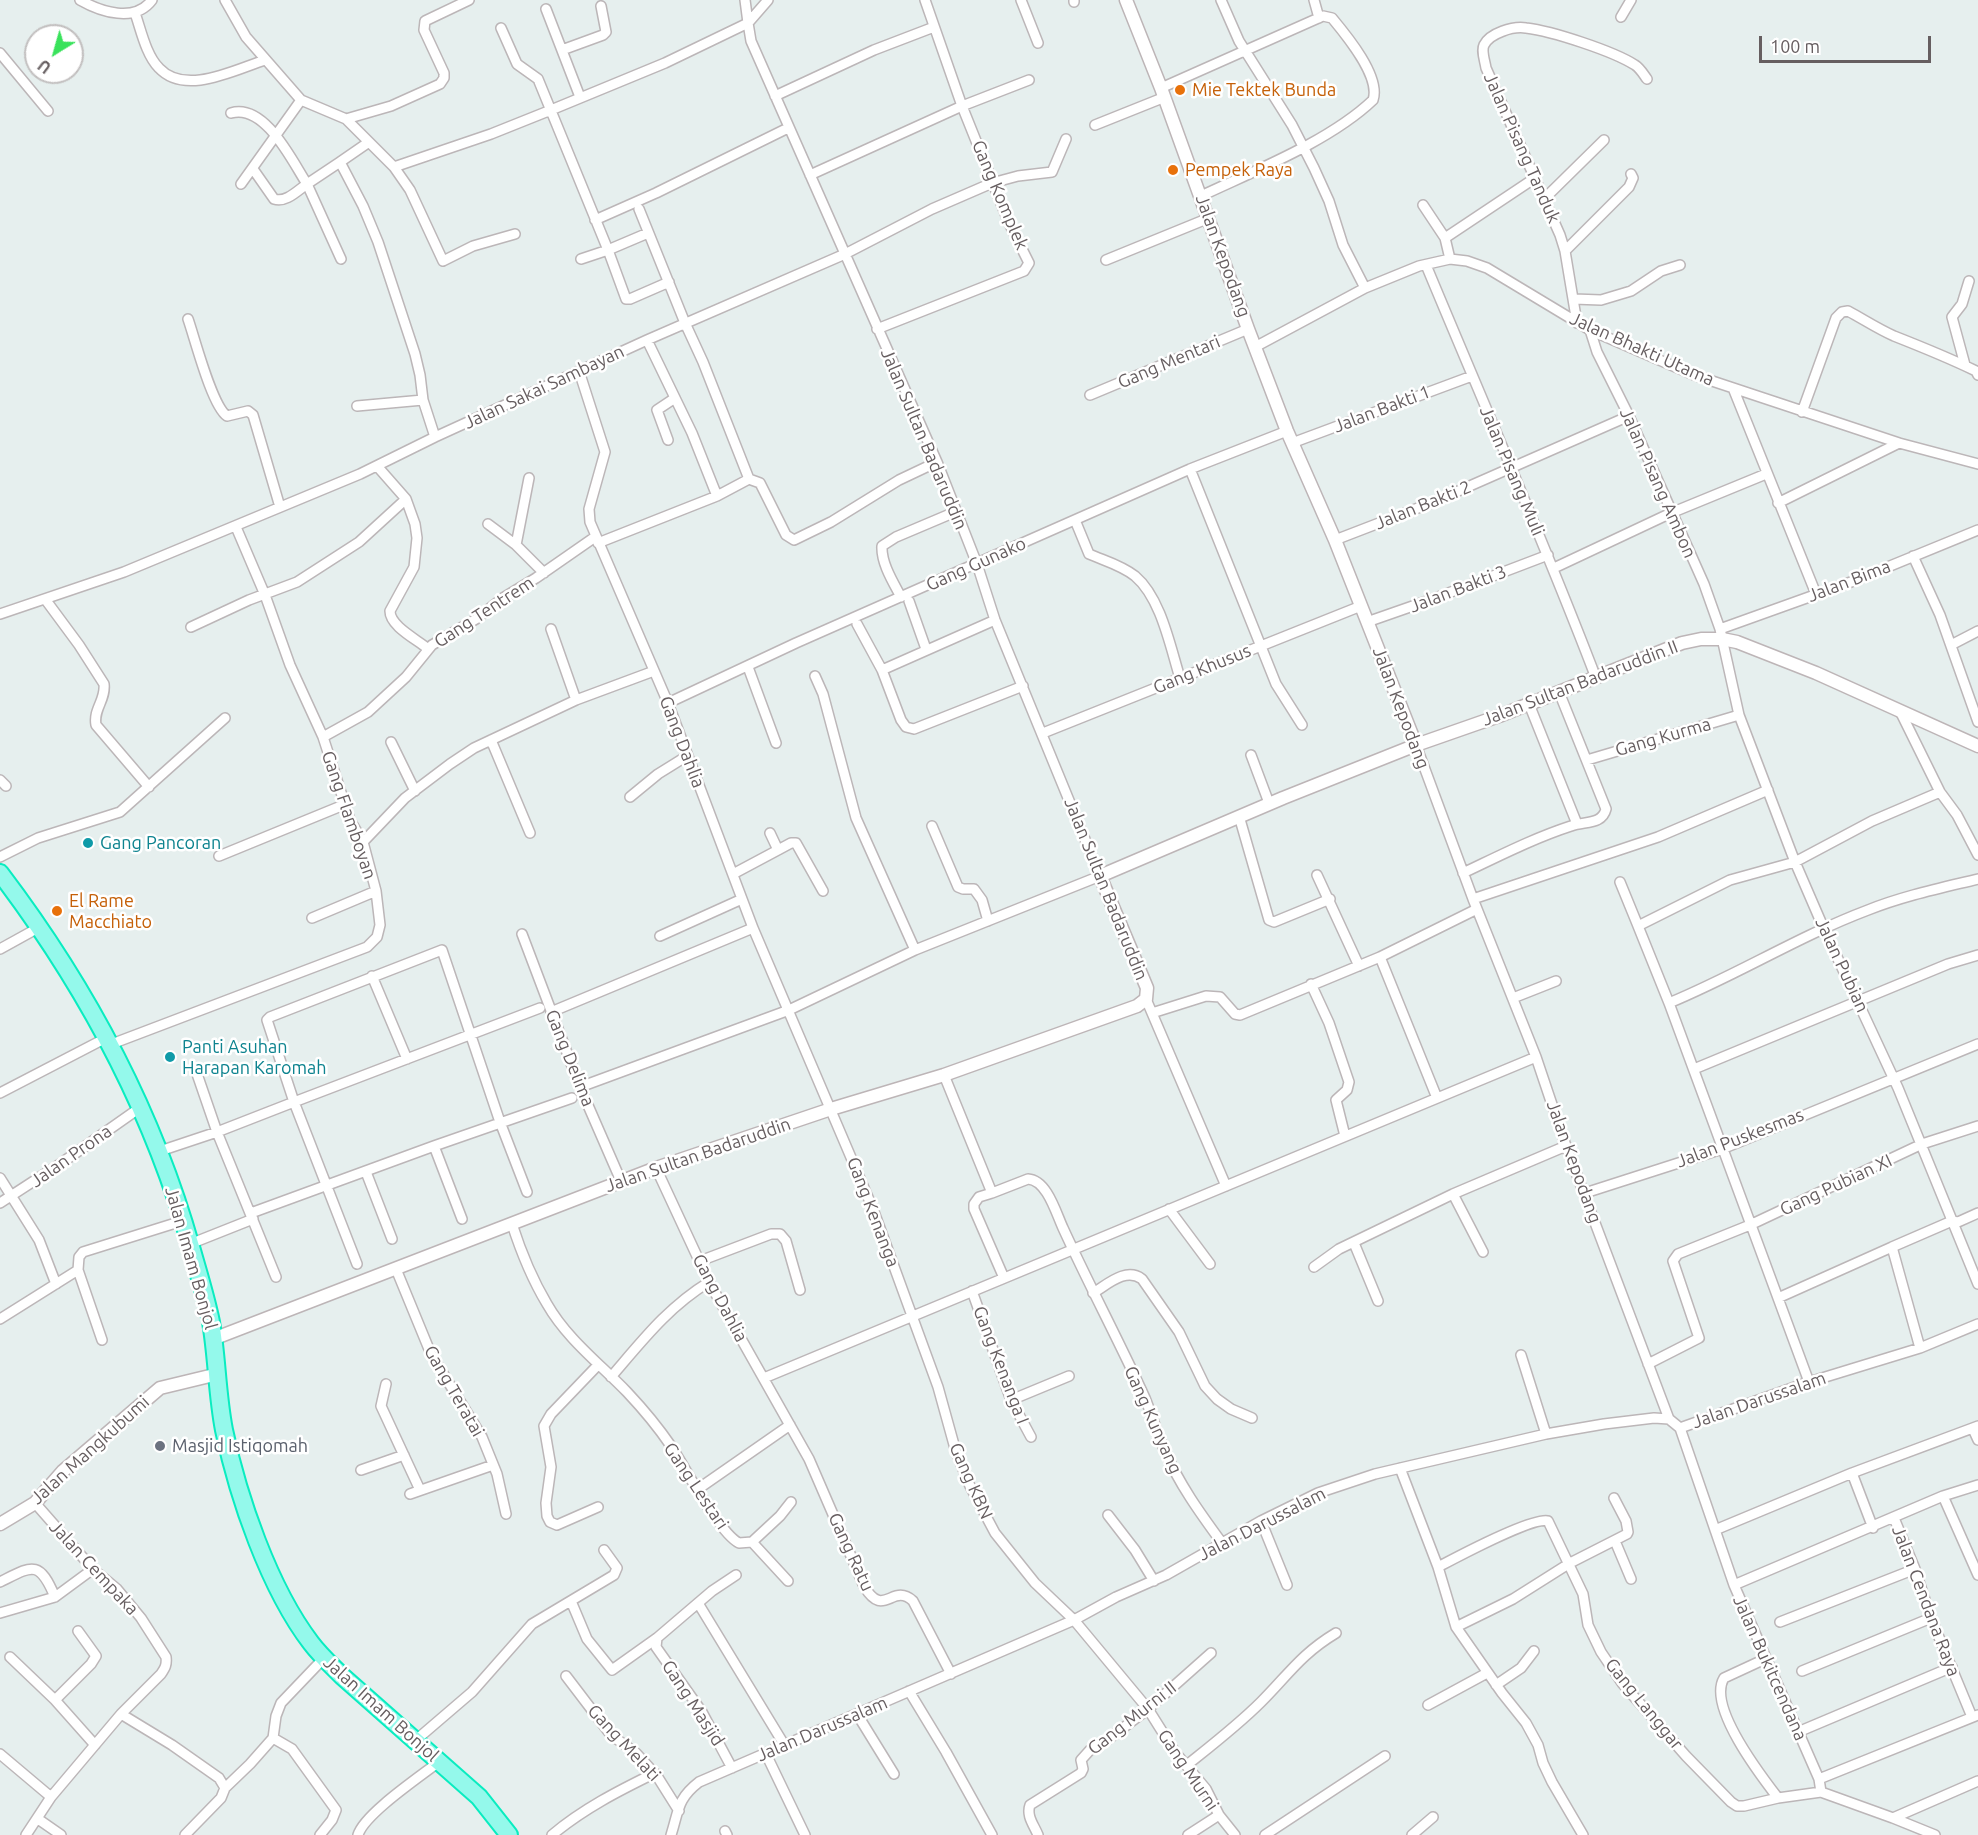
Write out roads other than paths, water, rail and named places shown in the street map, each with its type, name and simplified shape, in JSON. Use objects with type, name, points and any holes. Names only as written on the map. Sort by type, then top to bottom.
[{"type":"highway","name":"Jalan Imam Bonjol","points":[[0,873],[38,928],[107,1041],[141,1107],[160,1151],[190,1244],[210,1319],[224,1429],[249,1519],[265,1560],[290,1609],[311,1643],[324,1658],[479,1797],[509,1835]]},
{"type":"street","points":[[80,0],[106,11],[122,14],[135,13],[144,9],[152,0]]},
{"type":"street","points":[[225,0],[246,37],[301,100],[346,119],[394,167],[410,190],[443,261],[474,246],[515,234]]},
{"type":"street","points":[[346,119],[391,106],[440,84],[444,73],[423,24],[469,0]]},
{"type":"street","name":"Jalan Sultan Badaruddin","points":[[213,1339],[656,1168],[831,1109],[944,1075],[1137,1006],[1146,999],[1147,988],[995,620],[937,462],[751,41],[745,0]]},
{"type":"street","points":[[394,167],[491,134],[665,63],[748,23],[768,0]]},
{"type":"street","name":"Gang Komplek","points":[[877,329],[1026,269],[1029,263],[992,183],[925,0]]},
{"type":"street","points":[[1022,0],[1038,43]]},
{"type":"street","name":"Jalan Kepodang","points":[[1126,0],[1163,92],[1248,329],[1292,443],[1335,540],[1536,1057],[1566,1146],[1669,1419]]},
{"type":"street","points":[[1221,0],[1239,40],[1303,147],[1329,201],[1343,245],[1365,288]]},
{"type":"street","points":[[1314,0],[1319,18]]},
{"type":"street","points":[[1621,17],[1631,0]]},
{"type":"street","points":[[562,50],[606,32],[601,6]]},
{"type":"street","points":[[546,9],[580,97]]},
{"type":"street","points":[[135,13],[158,68],[180,81],[192,82],[217,76],[265,60]]},
{"type":"street","points":[[1095,125],[1319,18],[1328,16],[1332,18],[1353,44],[1375,84],[1376,93],[1373,100],[1358,115],[1303,147],[1201,196]]},
{"type":"street","points":[[775,96],[874,50],[934,27]]},
{"type":"street","name":"Jalan Pisang Tanduk","points":[[1577,323],[1565,251],[1560,235],[1486,68],[1484,45],[1490,38],[1524,27],[1554,34],[1610,53],[1637,66],[1647,79]]},
{"type":"street","points":[[501,28],[517,64],[538,79],[626,299],[669,282]]},
{"type":"street","points":[[0,53],[48,111]]},
{"type":"street","points":[[810,175],[962,106],[1029,80]]},
{"type":"street","points":[[241,184],[301,100]]},
{"type":"street","points":[[231,112],[243,110],[248,112],[276,134],[307,184],[341,259]]},
{"type":"street","points":[[596,220],[788,128]]},
{"type":"street","name":"Jalan Sakai Sambayan","points":[[0,614],[124,572],[377,466],[647,340],[845,254],[932,209],[992,183],[1018,176],[1052,172],[1066,139]]},
{"type":"street","points":[[1543,200],[1604,140]]},
{"type":"street","points":[[253,168],[274,199],[279,201],[369,142]]},
{"type":"street","points":[[340,162],[363,206],[378,242],[415,354],[423,400],[435,437]]},
{"type":"street","points":[[1565,251],[1629,187],[1633,178],[1631,174]]},
{"type":"street","points":[[1445,238],[1535,178]]},
{"type":"street","points":[[1255,347],[1365,288],[1450,258],[1445,238],[1423,205]]},
{"type":"street","points":[[639,209],[703,362],[748,478],[760,483],[786,535],[794,540],[831,522],[899,480],[937,462]]},
{"type":"street","points":[[1106,260],[1209,218]]},
{"type":"street","points":[[581,259],[648,233]]},
{"type":"street","name":"Jalan Bhakti Utama","points":[[1450,258],[1486,268],[1590,330],[1694,375],[1899,443],[1978,464]]},
{"type":"street","name":"Jalan Pisang Muli","points":[[1426,265],[1510,469],[1554,568],[1596,678]]},
{"type":"street","points":[[1574,299],[1601,300],[1631,291],[1661,271],[1680,265]]},
{"type":"street","points":[[1965,365],[1952,317],[1962,304],[1969,281]]},
{"type":"street","points":[[1802,412],[1836,318],[1842,312],[1848,311],[1893,335],[1921,345],[1977,372]]},
{"type":"street","points":[[188,319],[214,397],[224,415],[248,411],[253,415],[280,507]]},
{"type":"street","name":"Gang Mentari","points":[[1090,395],[1248,329]]},
{"type":"street","name":"Jalan Pisang Ambon","points":[[1590,330],[1597,352],[1629,416],[1704,584],[1721,634]]},
{"type":"street","points":[[647,340],[706,464],[717,496]]},
{"type":"street","name":"Gang Dahlia","points":[[579,371],[605,452],[589,509],[590,522],[668,703],[753,928],[831,1109]]},
{"type":"street","name":"Jalan Bakti 1","points":[[1292,443],[1472,376]]},
{"type":"street","points":[[1733,388],[1816,594]]},
{"type":"street","points":[[668,440],[657,410],[675,398]]},
{"type":"street","points":[[357,406],[423,400]]},
{"type":"street","name":"Jalan Bakti 2","points":[[1335,540],[1431,503],[1629,416]]},
{"type":"street","name":"Gang Gunako","points":[[668,703],[796,643],[905,599],[976,564],[1190,469],[1287,430]]},
{"type":"street","points":[[1778,503],[1899,443]]},
{"type":"street","points":[[377,466],[406,499],[415,524],[417,545],[414,567],[390,615],[394,624],[427,648]]},
{"type":"street","points":[[1190,469],[1259,645],[1279,690],[1302,725]]},
{"type":"street","points":[[1554,568],[1671,513],[1766,474]]},
{"type":"street","points":[[516,545],[529,478]]},
{"type":"street","name":"Gang Tentrem","points":[[323,737],[368,712],[406,677],[427,648],[597,540],[717,496],[748,478]]},
{"type":"street","points":[[190,627],[297,582],[359,542],[406,499]]},
{"type":"street","points":[[926,649],[905,599],[885,563],[882,546],[896,537],[955,512]]},
{"type":"street","points":[[1075,520],[1089,554],[1117,565],[1134,576],[1145,587],[1163,622],[1180,678]]},
{"type":"street","points":[[488,524],[516,545],[544,573]]},
{"type":"street","name":"Gang Flamboyan","points":[[0,1093],[107,1041],[367,947],[380,932],[376,891],[363,842],[350,820],[323,737],[290,664],[265,595],[236,527]]},
{"type":"street","name":"Jalan Bima","points":[[1721,634],[1978,530]]},
{"type":"street","name":"Jalan Bakti 3","points":[[1367,622],[1548,555]]},
{"type":"street","points":[[1913,556],[1940,615],[1978,722]]},
{"type":"street","points":[[45,599],[104,684],[105,692],[94,717],[96,724],[149,787]]},
{"type":"street","name":"Gang Khusus","points":[[1043,733],[1361,606]]},
{"type":"street","points":[[882,670],[995,620]]},
{"type":"street","points":[[857,624],[882,670],[900,720],[906,727],[914,729],[1023,686]]},
{"type":"street","points":[[551,629],[576,700]]},
{"type":"street","points":[[1951,645],[1978,631]]},
{"type":"street","name":"Jalan Sultan Badaruddin II","points":[[1101,876],[1269,803],[1416,745],[1596,678],[1682,643],[1721,634],[1816,673],[1978,746]]},
{"type":"street","name":"Jalan Pubian","points":[[1721,634],[1739,715],[1795,862],[1922,1144],[1978,1284]]},
{"type":"street","points":[[748,667],[776,743]]},
{"type":"street","points":[[363,842],[405,798],[450,764],[491,740],[576,700],[654,671]]},
{"type":"street","points":[[815,676],[823,694],[856,818],[915,950]]},
{"type":"street","points":[[1463,873],[1540,837],[1603,818],[1606,808],[1559,692]]},
{"type":"street","points":[[1528,704],[1577,824]]},
{"type":"street","points":[[1901,713],[1940,792],[1957,815],[1978,855]]},
{"type":"street","name":"Gang Kurma","points":[[1587,760],[1739,715]]},
{"type":"street","points":[[0,857],[38,838],[120,812],[225,718]]},
{"type":"street","points":[[491,740],[530,833]]},
{"type":"street","points":[[392,742],[415,791]]},
{"type":"street","points":[[1251,755],[1269,803]]},
{"type":"street","points":[[630,797],[658,774],[687,756]]},
{"type":"street","points":[[1473,899],[1658,837],[1768,790]]},
{"type":"street","points":[[1638,926],[1730,880],[1795,862],[1872,821],[1940,792]]},
{"type":"street","points":[[219,856],[346,804]]},
{"type":"street","points":[[1239,816],[1269,920],[1274,922],[1329,899]]},
{"type":"street","points":[[932,826],[958,887],[974,889],[978,892],[988,921]]},
{"type":"street","points":[[770,833],[778,850]]},
{"type":"street","points":[[732,874],[795,843],[823,891]]},
{"type":"street","points":[[1317,875],[1359,966]]},
{"type":"street","points":[[580,1087],[789,1010],[915,950],[1101,876]]},
{"type":"street","points":[[1669,1003],[1868,909],[1978,879]]},
{"type":"street","points":[[1620,882],[1694,1069],[1809,1382]]},
{"type":"street","points":[[312,918],[376,891]]},
{"type":"street","points":[[660,936],[742,899]]},
{"type":"street","points":[[1152,1013],[1206,996],[1220,997],[1238,1015],[1380,957],[1477,909]]},
{"type":"street","points":[[0,950],[38,928]]},
{"type":"street","points":[[551,1012],[753,928]]},
{"type":"street","name":"Gang Delima","points":[[522,934],[580,1087],[621,1181]]},
{"type":"street","points":[[357,1264],[294,1102],[266,1023],[268,1019],[372,975],[442,950],[500,1122],[527,1192]]},
{"type":"street","points":[[1694,1069],[1948,964],[1978,955]]},
{"type":"street","points":[[1380,957],[1437,1098]]},
{"type":"street","points":[[372,975],[407,1059]]},
{"type":"street","points":[[1513,998],[1556,981]]},
{"type":"street","points":[[1311,984],[1329,1023],[1349,1082],[1348,1088],[1336,1100],[1345,1136]]},
{"type":"street","points":[[1146,999],[1226,1186]]},
{"type":"street","points":[[160,1151],[218,1132],[540,1008]]},
{"type":"street","name":"Jalan Puskesmas","points":[[1585,1193],[1722,1149],[1978,1044]]},
{"type":"street","points":[[764,1378],[1536,1057]]},
{"type":"street","points":[[196,1071],[276,1277]]},
{"type":"street","points":[[944,1075],[992,1193],[979,1197],[974,1204],[974,1209],[1004,1278]]},
{"type":"street","points":[[190,1244],[326,1186],[572,1098]]},
{"type":"street","name":"Jalan Prona","points":[[0,1203],[141,1107]]},
{"type":"street","name":"Gang Kenanga","points":[[831,1109],[873,1209],[912,1316]]},
{"type":"street","name":"Gang Pubian XI","points":[[1648,1364],[1699,1338],[1673,1261],[1677,1255],[1750,1225],[1922,1144],[1978,1126]]},
{"type":"street","points":[[434,1146],[462,1219]]},
{"type":"street","points":[[1314,1267],[1339,1249],[1454,1194],[1566,1146]]},
{"type":"street","name":"Gang Dahlia","points":[[656,1168],[709,1282],[790,1425]]},
{"type":"street","points":[[366,1172],[392,1239]]},
{"type":"street","points":[[0,1178],[39,1240],[56,1284]]},
{"type":"street","name":"Gang Kunyang","points":[[992,1193],[1028,1179],[1038,1181],[1049,1198],[1145,1399],[1164,1450],[1188,1496],[1222,1543]]},
{"type":"street","points":[[1454,1194],[1483,1252]]},
{"type":"street","points":[[1169,1209],[1210,1264]]},
{"type":"street","points":[[1778,1298],[1952,1221],[1958,1222],[1978,1213]]},
{"type":"street","points":[[102,1340],[78,1270],[77,1263],[84,1252],[182,1221]]},
{"type":"street","name":"Gang Lestari","points":[[512,1224],[522,1257],[547,1306],[586,1354],[651,1420],[730,1536],[739,1543],[752,1542],[788,1581]]},
{"type":"street","points":[[700,1261],[771,1234],[780,1234],[786,1241],[800,1290]]},
{"type":"street","points":[[1354,1243],[1378,1301]]},
{"type":"street","points":[[1892,1247],[1920,1348]]},
{"type":"street","name":"Gang Teratai","points":[[396,1269],[431,1354],[482,1437],[493,1465],[506,1514]]},
{"type":"street","points":[[0,1319],[78,1270]]},
{"type":"street","points":[[1093,1293],[1123,1275],[1137,1275],[1179,1332],[1205,1386],[1231,1409],[1252,1418]]},
{"type":"street","points":[[611,1377],[668,1312],[686,1296],[709,1282]]},
{"type":"street","name":"Gang Kenanga I","points":[[972,1291],[1011,1400],[1031,1437]]},
{"type":"street","name":"Gang KBN","points":[[912,1316],[938,1387],[956,1452],[970,1486],[995,1533],[1035,1583],[1074,1620]]},
{"type":"street","name":"Jalan Darussalam","points":[[671,1835],[681,1800],[686,1792],[699,1782],[1074,1620],[1116,1597],[1154,1581],[1261,1521],[1318,1493],[1375,1474],[1546,1434],[1654,1418],[1669,1419],[1680,1428],[1809,1382],[1920,1348],[1978,1324]]},
{"type":"street","points":[[1521,1355],[1546,1434]]},
{"type":"street","points":[[598,1365],[551,1414],[544,1426],[551,1467],[546,1503],[548,1519],[558,1525],[598,1507]]},
{"type":"street","name":"Jalan Mangkubumi","points":[[0,1524],[34,1503],[63,1471],[160,1388],[218,1374]]},
{"type":"street","points":[[1011,1400],[1069,1376]]},
{"type":"street","points":[[386,1384],[381,1406],[420,1490]]},
{"type":"street","points":[[698,1489],[790,1425]]},
{"type":"street","name":"Gang Ratu","points":[[790,1425],[809,1459],[869,1595],[880,1601],[900,1595],[911,1599],[951,1674]]},
{"type":"street","points":[[1715,1530],[1852,1473],[1976,1427],[1978,1440]]},
{"type":"street","name":"Jalan Bukitcendana","points":[[1680,1428],[1734,1585],[1819,1779],[1821,1792]]},
{"type":"street","points":[[360,1470],[404,1455]]},
{"type":"street","points":[[410,1494],[493,1465]]},
{"type":"street","points":[[1400,1468],[1437,1567],[1456,1627],[1487,1673],[1526,1723],[1538,1745],[1552,1782],[1583,1835]]},
{"type":"street","points":[[1852,1473],[1873,1527]]},
{"type":"street","points":[[1734,1585],[1978,1485]]},
{"type":"street","points":[[1944,1497],[1978,1575]]},
{"type":"street","points":[[1456,1627],[1513,1599],[1570,1563],[1615,1541],[1628,1532],[1626,1521],[1614,1498]]},
{"type":"street","points":[[752,1542],[780,1516],[791,1502]]},
{"type":"street","name":"Jalan Cempaka","points":[[26,1835],[51,1797],[121,1714],[142,1695],[166,1667],[166,1657],[141,1618],[34,1503]]},
{"type":"street","points":[[1108,1515],[1135,1550],[1154,1581]]},
{"type":"street","name":"Jalan Cendana Raya","points":[[1894,1518],[1915,1569],[1931,1618],[1975,1716]]},
{"type":"street","name":"Gang Langgar","points":[[1437,1567],[1521,1527],[1544,1519],[1551,1525],[1570,1563],[1583,1594],[1588,1625],[1601,1652],[1622,1683],[1686,1756],[1737,1806],[1821,1792]]},
{"type":"street","points":[[1261,1521],[1287,1585]]},
{"type":"street","points":[[1615,1541],[1631,1579]]},
{"type":"street","points":[[416,1740],[472,1692],[532,1624],[614,1575],[617,1571],[604,1550]]},
{"type":"street","points":[[0,1582],[29,1568],[37,1569],[47,1579],[56,1596]]},
{"type":"street","points":[[0,1613],[56,1596],[93,1569]]},
{"type":"street","points":[[1780,1622],[1915,1569]]},
{"type":"street","points":[[571,1600],[587,1639],[612,1670],[657,1638],[712,1591],[736,1575]]},
{"type":"street","points":[[698,1603],[785,1746]]},
{"type":"street","points":[[1802,1671],[1931,1618]]},
{"type":"street","name":"Gang Murni","points":[[1074,1620],[1148,1709],[1175,1752],[1206,1789],[1219,1815],[1235,1835]]},
{"type":"street","points":[[55,1700],[92,1664],[96,1656],[78,1631]]},
{"type":"street","points":[[1187,1766],[1261,1702],[1315,1646],[1336,1633]]},
{"type":"street","name":"Gang Masjid","points":[[657,1638],[656,1647],[702,1712],[732,1768]]},
{"type":"street","points":[[1496,1685],[1521,1668],[1534,1651]]},
{"type":"street","name":"Gang Murni II","points":[[1038,1835],[1029,1816],[1030,1805],[1081,1773],[1083,1756],[1148,1709],[1211,1653]]},
{"type":"street","points":[[10,1657],[55,1700],[95,1745]]},
{"type":"street","points":[[185,1835],[221,1798],[225,1788],[273,1738],[276,1716],[281,1703],[324,1658]]},
{"type":"street","points":[[1765,1659],[1725,1678],[1721,1684],[1721,1693],[1725,1712],[1742,1748],[1778,1798]]},
{"type":"street","points":[[1798,1732],[1952,1667]]},
{"type":"street","points":[[1428,1705],[1487,1673]]},
{"type":"street","name":"Gang Melati","points":[[566,1676],[611,1735],[636,1753],[655,1773],[679,1811]]},
{"type":"street","points":[[909,1691],[992,1835]]},
{"type":"street","points":[[121,1714],[172,1745],[219,1778],[225,1788]]},
{"type":"street","points":[[857,1714],[894,1774]]},
{"type":"street","points":[[1819,1779],[1975,1716]]},
{"type":"street","points":[[273,1738],[292,1749],[336,1810],[332,1820],[320,1835]]},
{"type":"street","points":[[766,1754],[805,1835]]},
{"type":"street","points":[[0,1755],[51,1797]]},
{"type":"street","points":[[1265,1835],[1385,1756]]},
{"type":"street","points":[[358,1835],[360,1829],[377,1811],[440,1761]]},
{"type":"street","points":[[552,1835],[571,1819],[602,1800],[655,1773]]},
{"type":"street","points":[[1893,1818],[1978,1781]]},
{"type":"street","points":[[1821,1792],[1935,1835]]},
{"type":"street","points":[[1188,1835],[1219,1815]]},
{"type":"street","points":[[1412,1835],[1433,1817]]},
{"type":"street","points":[[38,1819],[61,1835]]},
{"type":"place","name":"Mie Tektek Bunda","points":[[1180,90]]},
{"type":"place","name":"Pempek Raya","points":[[1173,170]]},
{"type":"place","name":"Gang Pancoran","points":[[88,843]]},
{"type":"place","name":"El Rame Macchiato","points":[[57,911]]},
{"type":"place","name":"Panti Asuhan Harapan Karomah","points":[[170,1057]]},
{"type":"place","name":"Masjid Istiqomah","points":[[160,1446]]}]
